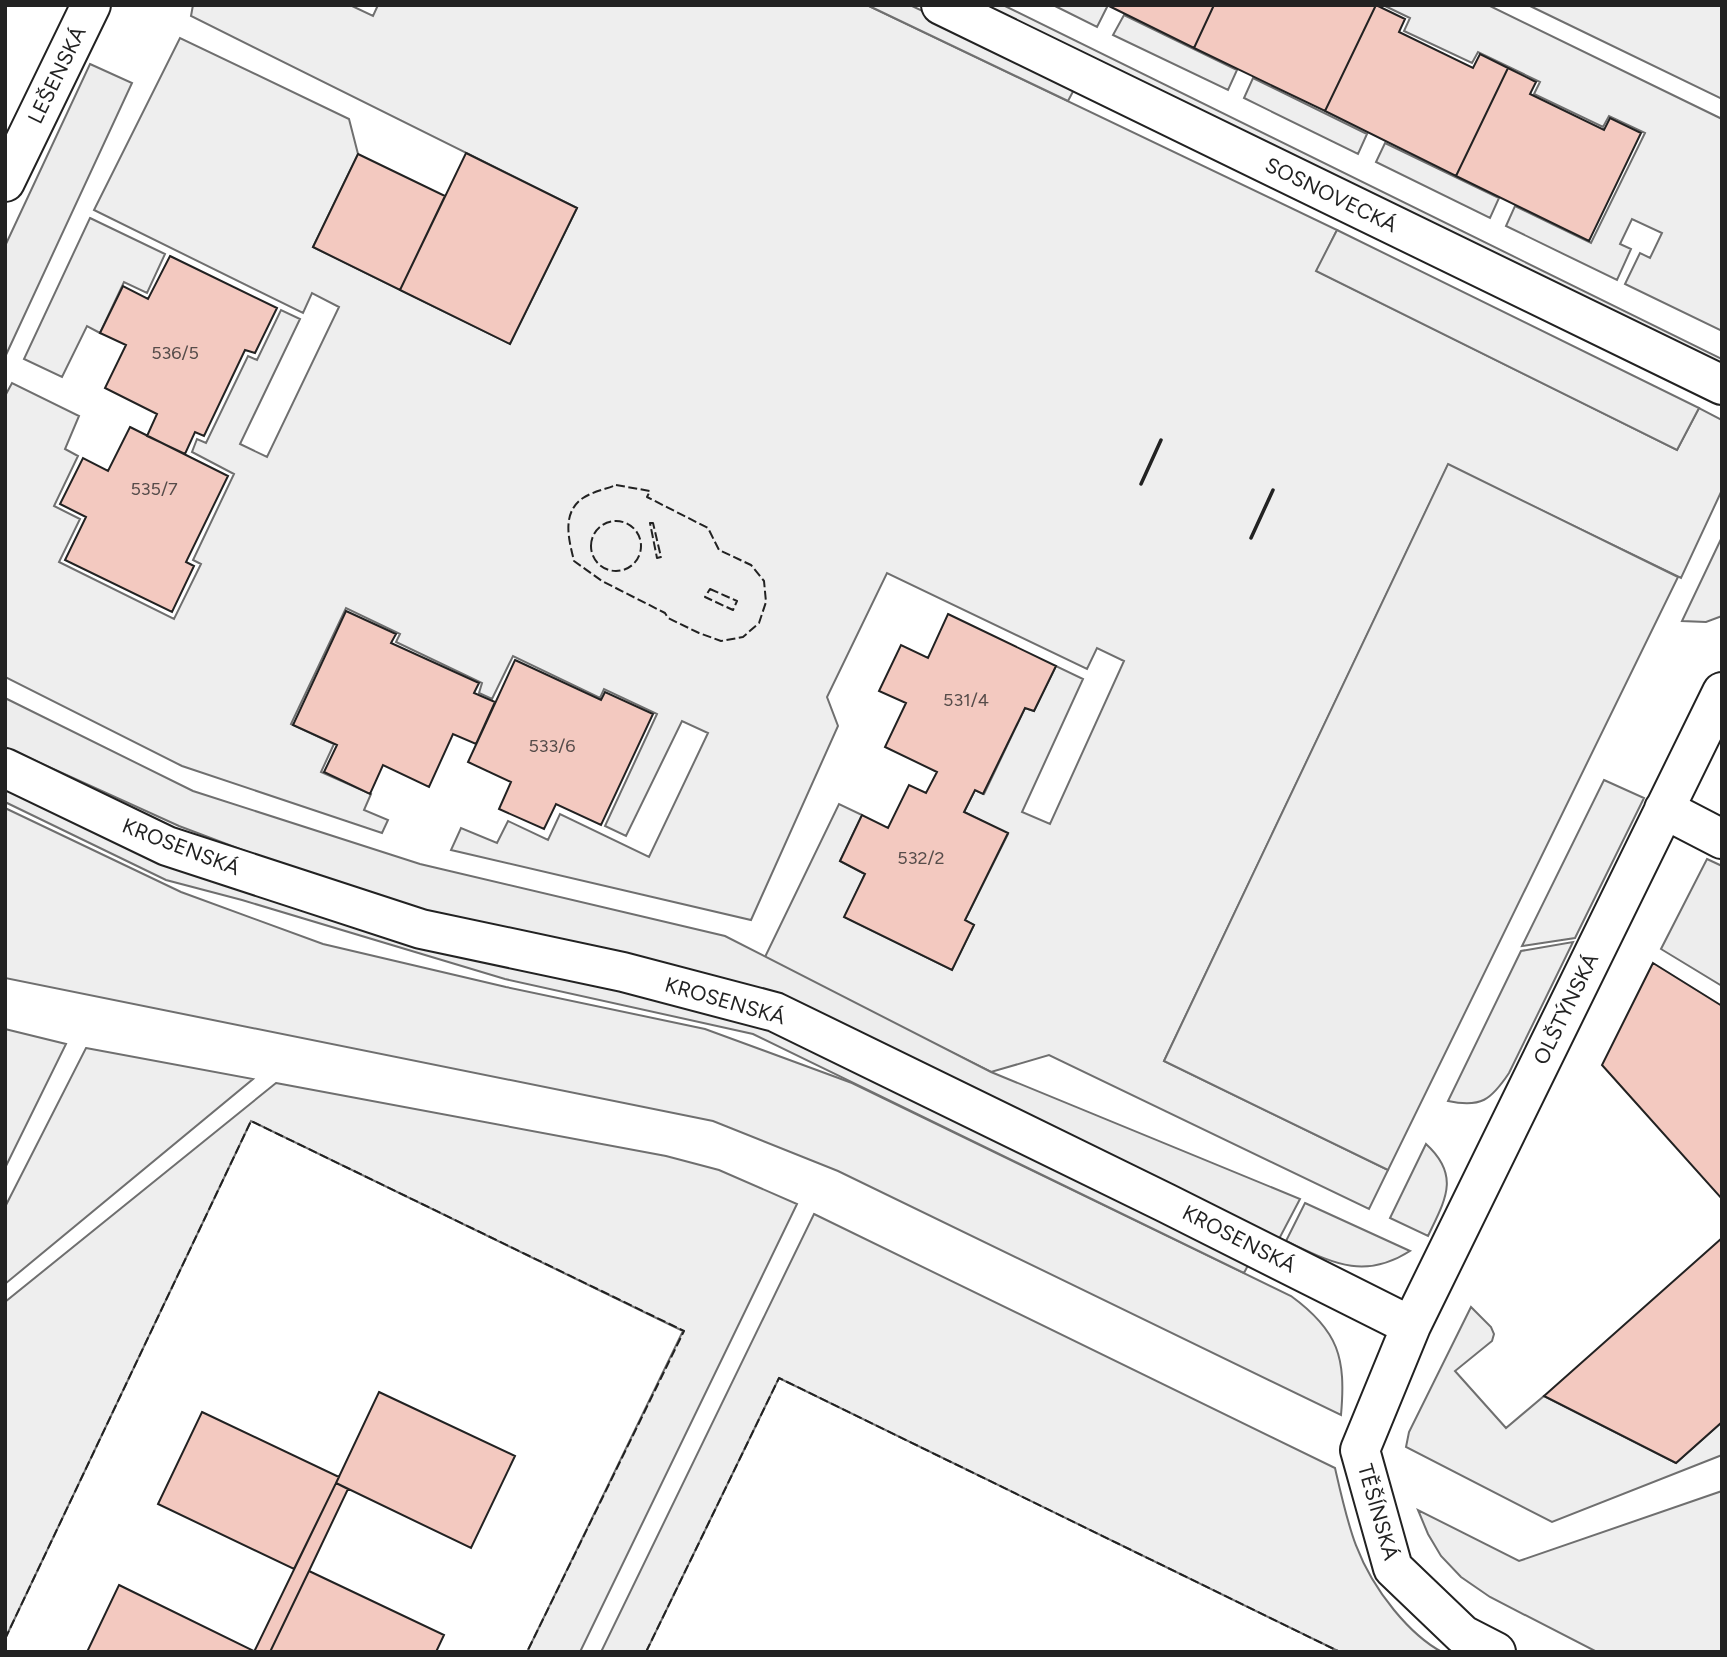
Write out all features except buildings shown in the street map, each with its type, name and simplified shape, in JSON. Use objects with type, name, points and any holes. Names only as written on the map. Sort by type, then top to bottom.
[{"type":"street","name":"LEŠENSKÁ","points":[[5,182],[91,5]]},
{"type":"street","name":"SOSNOVECKÁ","points":[[941,5],[1722,385]]},
{"type":"street","name":"OLŠTÝNSKÁ","points":[[1360,1450],[1411,1326],[1722,692]]},
{"type":"street","name":"KROSENSKÁ","points":[[5,768],[167,846],[421,929],[623,972],[775,1012],[1411,1326]]},
{"type":"street","points":[[1664,809],[1722,839]]},
{"type":"street","name":"TĚŠÍNSKÁ","points":[[1360,1450],[1393,1568],[1462,1635],[1496,1652]]},
{"type":"shaded area","points":[[193,5],[350,5],[373,16],[378,5],[867,5],[1337,230],[1317,271],[1677,450],[1699,408],[1722,420],[1722,490],[1681,578],[1448,465],[1164,1061],[1388,1170],[1369,1209],[1049,1055],[991,1072],[764,959],[839,804],[862,815],[840,861],[865,874],[845,917],[952,970],[974,925],[965,920],[1008,834],[964,812],[975,790],[984,794],[1025,708],[1034,711],[1056,666],[1083,679],[1022,812],[1050,824],[1124,661],[1097,648],[1087,669],[887,573],[827,697],[838,726],[751,920],[451,850],[461,828],[497,843],[508,821],[548,840],[560,814],[649,857],[708,733],[682,721],[626,836],[605,826],[657,714],[604,689],[600,698],[513,656],[492,699],[479,693],[482,683],[396,642],[400,634],[346,608],[291,724],[334,744],[321,772],[371,794],[364,810],[388,820],[382,833],[182,766],[5,677],[5,396],[12,383],[79,416],[65,449],[78,456],[54,506],[80,519],[59,562],[174,619],[201,564],[193,560],[234,474],[192,452],[197,439],[206,443],[248,356],[257,360],[281,310],[300,319],[240,444],[267,457],[339,307],[312,293],[303,313],[94,210],[180,38],[349,119],[358,154],[313,247],[510,344],[577,208],[191,16]]},
{"type":"shaded area","points":[[867,5],[910,5],[1077,84],[1068,101]]},
{"type":"shaded area","points":[[941,5],[1003,5],[1722,359],[1722,385]]},
{"type":"shaded area","points":[[1053,5],[1104,5],[1107,7],[1097,27]]},
{"type":"shaded area","points":[[1383,5],[1488,5],[1722,119],[1722,331],[1625,284],[1640,253],[1650,258],[1662,233],[1632,219],[1620,244],[1631,249],[1617,280],[1506,226],[1515,206],[1591,243],[1645,133],[1609,116],[1603,127],[1534,94],[1540,82],[1478,52],[1472,63],[1404,31],[1410,18]]},
{"type":"shaded area","points":[[1528,5],[1722,5],[1722,99]]},
{"type":"shaded area","points":[[1124,15],[1237,70],[1228,90],[1113,35]]},
{"type":"shaded area","points":[[90,64],[132,83],[5,357],[5,246]]},
{"type":"shaded area","points":[[1253,78],[1367,134],[1358,154],[1244,98]]},
{"type":"shaded area","points":[[1385,143],[1499,198],[1490,218],[1376,162]]},
{"type":"shaded area","points":[[90,218],[165,254],[147,293],[124,282],[100,333],[87,326],[62,377],[24,359]]},
{"type":"shaded area","points":[[1337,230],[1699,408],[1677,450],[1316,271]]},
{"type":"shaded area","points":[[1448,464],[1678,577],[1388,1170],[1164,1061]]},
{"type":"shaded area","points":[[1722,537],[1722,616],[1706,622],[1682,621]]},
{"type":"shaded area","points":[[5,698],[193,791],[420,864],[725,936],[991,1072],[1300,1199],[1279,1239],[1257,1248],[1244,1273],[753,1034],[505,979],[242,900],[166,880],[5,802],[5,766],[152,840],[423,918],[179,826],[5,747]]},
{"type":"shaded area","points":[[1604,780],[1644,798],[1575,938],[1522,946]]},
{"type":"shaded area","points":[[5,808],[181,892],[323,944],[506,987],[705,1029],[852,1083],[1291,1296],[1320,1321],[1336,1347],[1342,1377],[1341,1415],[838,1171],[713,1121],[5,978]]},
{"type":"shaded area","points":[[1707,859],[1722,866],[1722,986],[1661,949]]},
{"type":"shaded area","points":[[1573,942],[1509,1073],[1497,1090],[1477,1102],[1448,1101],[1521,951]]},
{"type":"shaded area","points":[[5,1029],[66,1044],[5,1168]]},
{"type":"shaded area","points":[[86,1048],[253,1079],[5,1284],[5,1207]]},
{"type":"shaded area","points":[[276,1083],[666,1156],[719,1170],[797,1204],[580,1652],[527,1652],[683,1331],[251,1121],[5,1639],[5,1302]]},
{"type":"shaded area","points":[[1426,1144],[1437,1156],[1446,1178],[1444,1200],[1428,1236],[1390,1218]]},
{"type":"shaded area","points":[[1305,1203],[1410,1251],[1393,1260],[1362,1267],[1333,1261],[1302,1249],[1286,1241]]},
{"type":"shaded area","points":[[814,1214],[1335,1468],[1349,1526],[1371,1576],[1405,1622],[1422,1639],[1442,1652],[1340,1652],[779,1378],[646,1652],[601,1652]]},
{"type":"shaded area","points":[[1471,1307],[1491,1327],[1494,1334],[1492,1341],[1455,1371],[1506,1428],[1544,1396],[1676,1463],[1722,1422],[1722,1455],[1552,1522],[1406,1447],[1409,1432]]},
{"type":"shaded area","points":[[1722,1491],[1722,1652],[1597,1652],[1490,1597],[1461,1577],[1441,1556],[1418,1510],[1519,1561]]},
{"type":"fence","points":[[616,485],[650,491],[647,497],[708,528],[719,550],[751,565],[764,581],[766,602],[759,623],[743,637],[721,641],[668,618],[665,613],[602,581],[574,561],[568,527],[572,511],[583,498],[616,485]]},
{"type":"fence","points":[[616,521],[633,529],[641,546],[633,563],[616,571],[599,563],[591,546],[599,529],[616,521]]},
{"type":"fence","points":[[650,523],[653,523],[661,557],[657,558],[650,523]]},
{"type":"fence","points":[[710,589],[737,601],[733,610],[705,597],[710,589]]},
{"type":"fence","points":[[5,1639],[251,1121],[684,1331],[527,1652]]},
{"type":"fence","points":[[646,1652],[779,1378],[1340,1652]]},
{"type":"wall","points":[[1141,484],[1161,440]]},
{"type":"wall","points":[[1251,538],[1273,490]]}]
